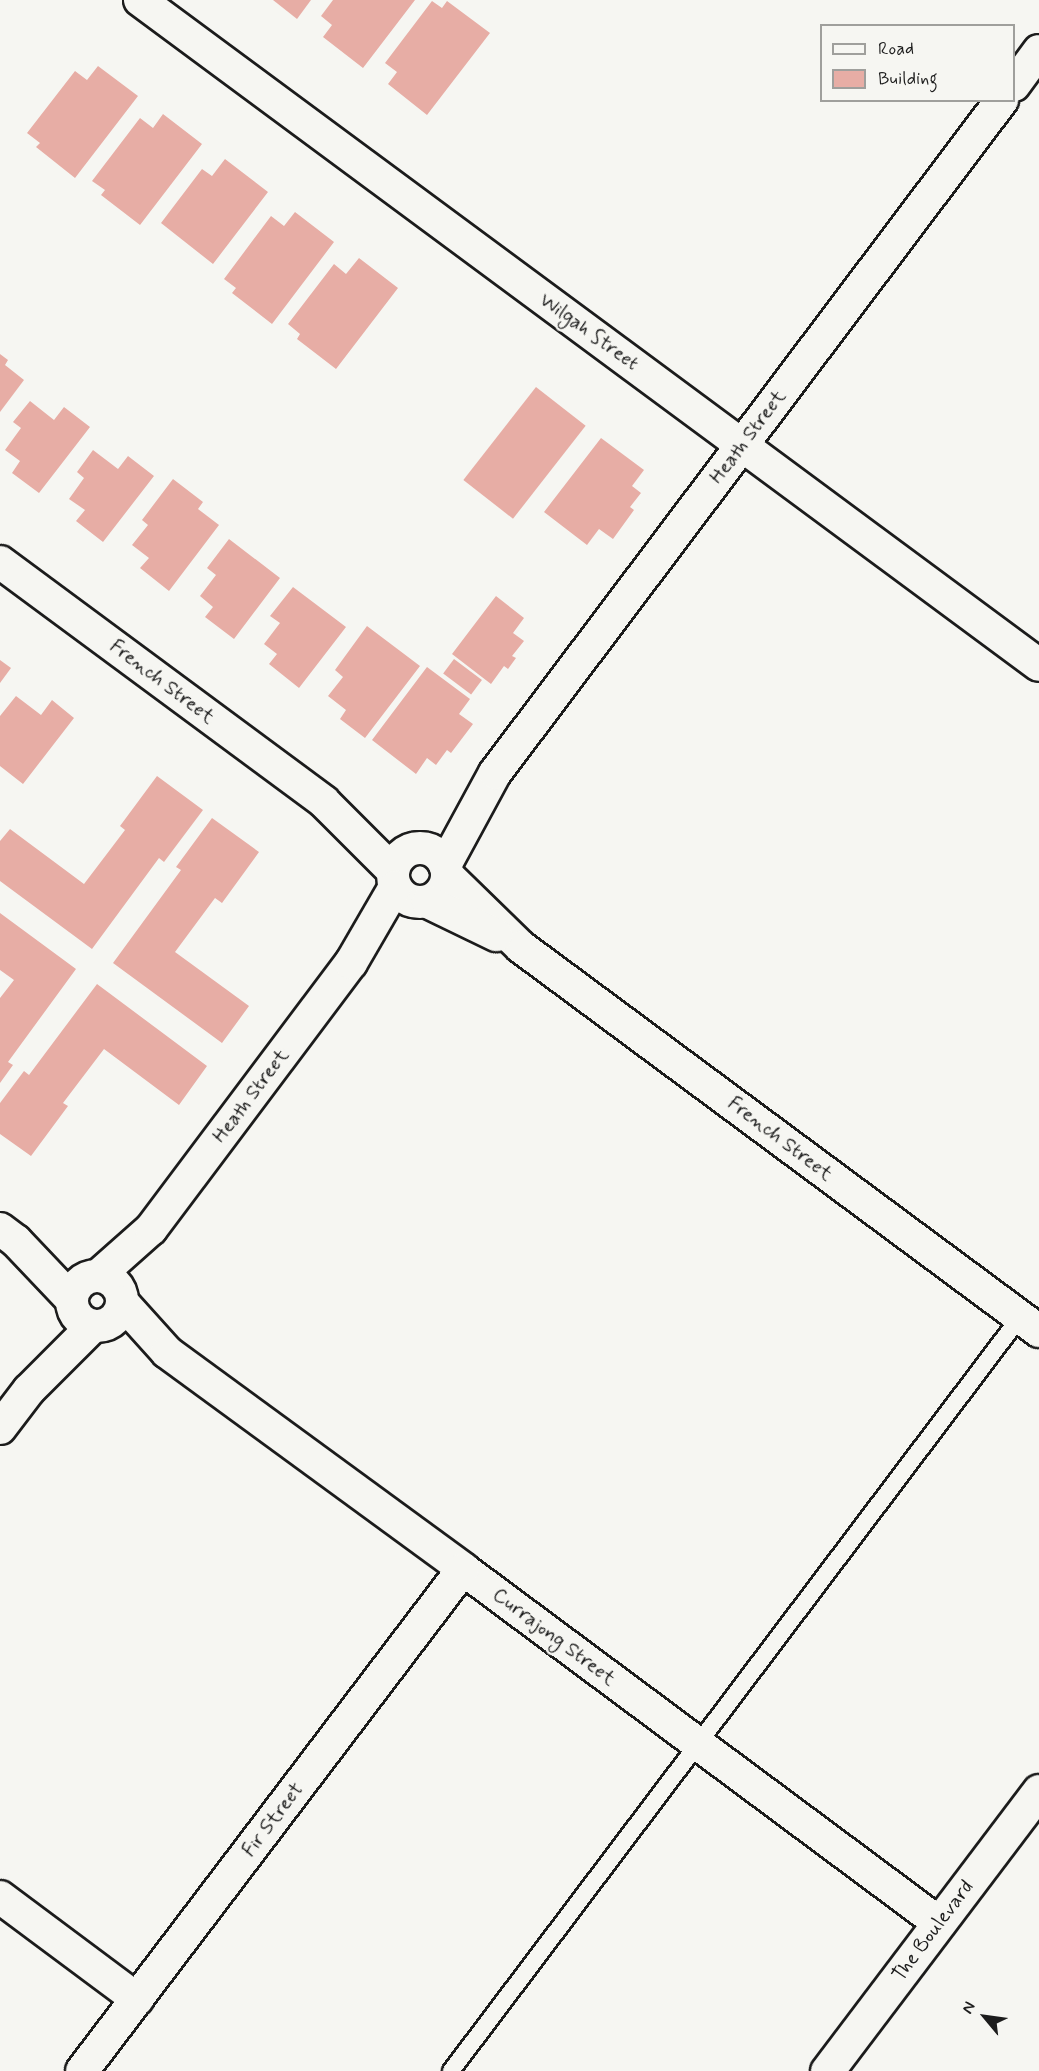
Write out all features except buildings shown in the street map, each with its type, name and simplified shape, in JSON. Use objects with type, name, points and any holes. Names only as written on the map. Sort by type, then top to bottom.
[{"type":"street","name":"Wilgah Street","points":[[140,0],[1039,664]]},
{"type":"street","points":[[1015,84],[1039,51]]},
{"type":"street","name":"Heath Street","points":[[0,1428],[1000,102]]},
{"type":"street","name":"French Street","points":[[0,562],[419,875],[522,947],[1030,1324]]},
{"type":"street","name":"Currajong Street","points":[[8,1235],[463,1569],[939,1923]]},
{"type":"street","name":"Fir Street","points":[[82,2071],[463,1569]]},
{"type":"street","name":"The Boulevard","points":[[827,2071],[1039,1791]]},
{"type":"street","points":[[0,1897],[137,1999]]},
{"type":"lane","points":[[451,2071],[698,1745],[1030,1324]]}]
